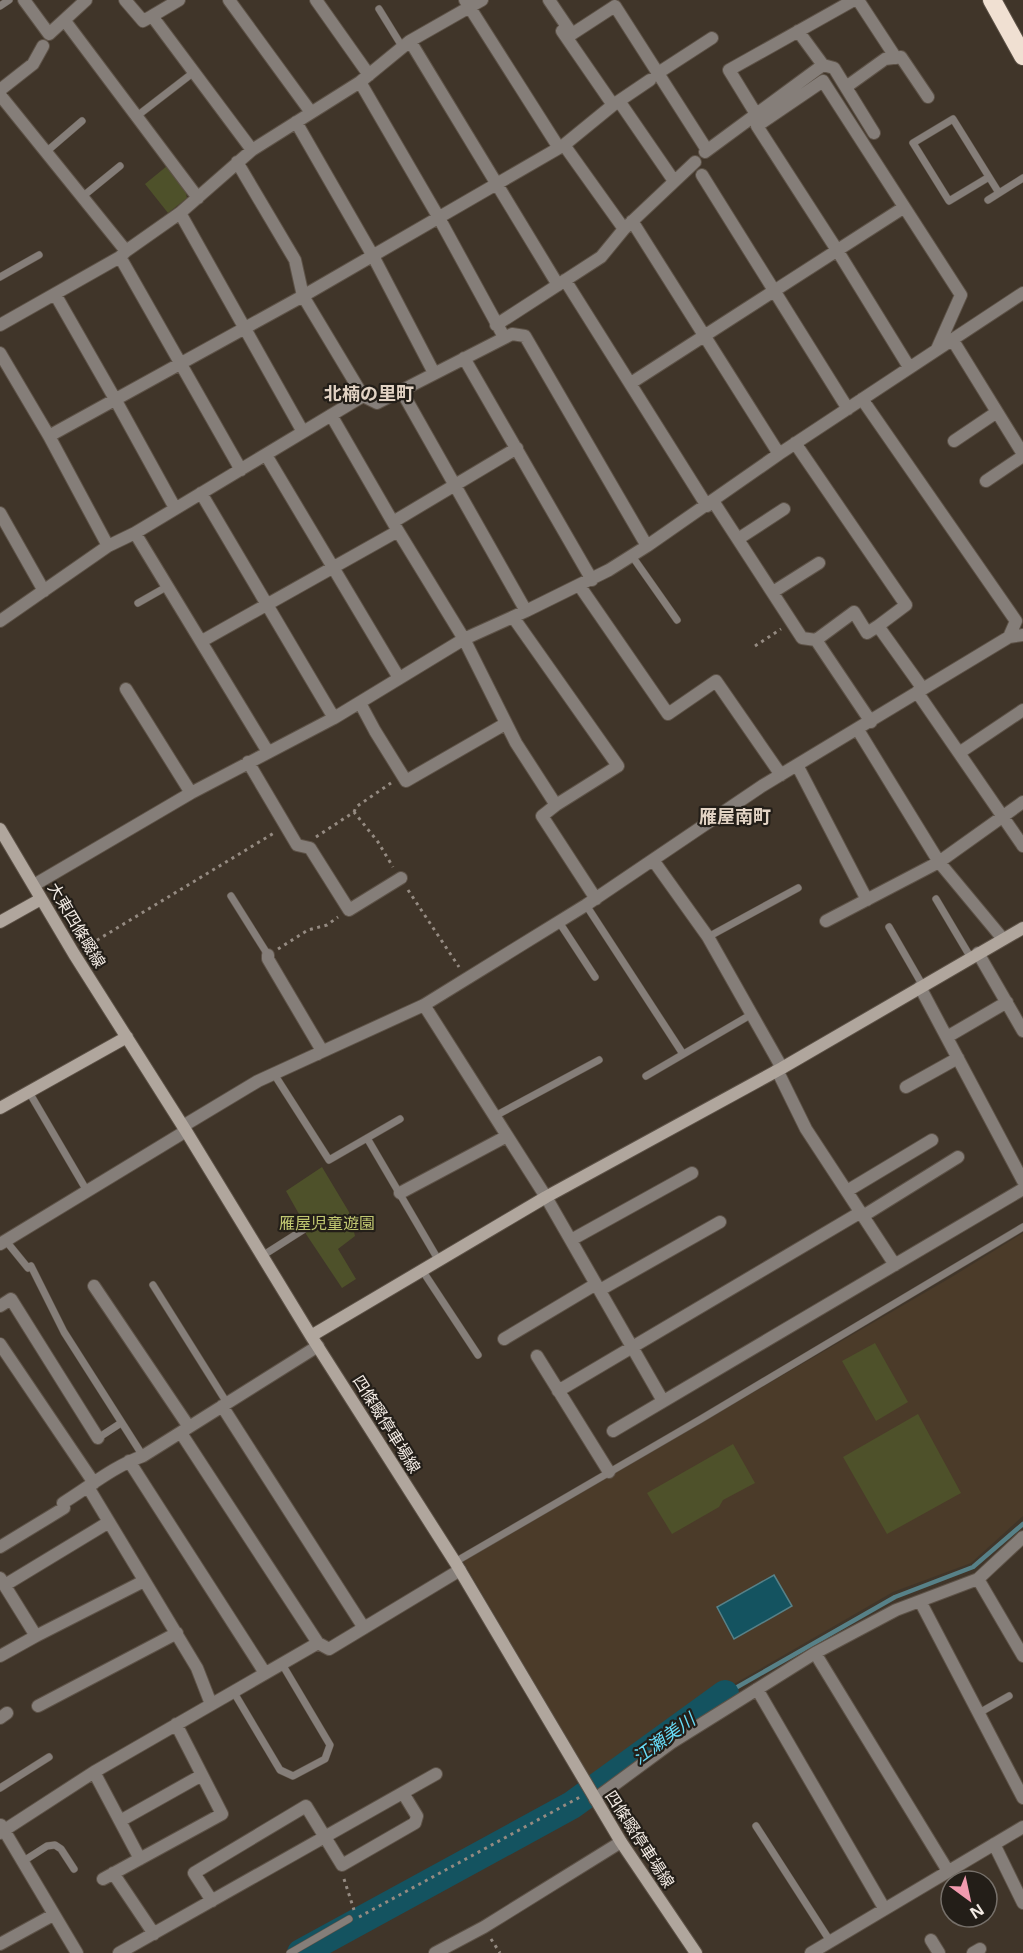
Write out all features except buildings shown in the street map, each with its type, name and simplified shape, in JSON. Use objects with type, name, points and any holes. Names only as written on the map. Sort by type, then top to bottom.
[{"type":"highway","points":[[992,0],[1023,56]]},
{"type":"main road","name":"大東四條畷線","points":[[0,830],[127,1037]]},
{"type":"main road","points":[[0,922],[41,899]]},
{"type":"main road","points":[[315,1341],[422,1270],[546,1197],[780,1069],[1023,928]]},
{"type":"main road","points":[[0,1108],[127,1037]]},
{"type":"main road","name":"四條畷停車場線","points":[[127,1037],[457,1566],[621,1842],[696,1953]]},
{"type":"street","points":[[24,0],[50,34],[86,0]]},
{"type":"street","points":[[126,0],[143,21],[179,0]]},
{"type":"street","points":[[229,0],[310,111]]},
{"type":"street","points":[[316,0],[364,79],[504,337]]},
{"type":"street","points":[[0,325],[123,254],[180,213],[252,150],[310,111],[364,79],[407,45],[468,4],[482,0]]},
{"type":"street","points":[[541,0],[674,181]]},
{"type":"street","points":[[549,0],[572,34],[620,3],[654,76],[706,151],[823,65]]},
{"type":"street","points":[[756,114],[729,70],[856,0],[896,58]]},
{"type":"street","points":[[468,4],[562,147],[628,225],[778,454]]},
{"type":"street","points":[[152,16],[252,150]]},
{"type":"street","points":[[65,21],[198,198]]},
{"type":"street","points":[[798,31],[823,65],[834,68],[874,133]]},
{"type":"street","points":[[49,436],[303,296],[562,147],[616,103],[712,38]]},
{"type":"street","points":[[407,45],[561,283],[631,383],[710,504],[738,539],[802,638],[816,640],[854,612],[867,633],[906,605],[795,444]]},
{"type":"street","points":[[0,90],[33,64],[43,46]]},
{"type":"street","points":[[846,87],[885,59],[901,57],[928,97]]},
{"type":"street","points":[[909,367],[757,126],[823,81],[961,295],[936,350]]},
{"type":"street","points":[[0,95],[82,197],[123,254],[241,470]]},
{"type":"street","points":[[296,122],[373,256],[434,373]]},
{"type":"street","points":[[237,162],[295,260],[303,296],[363,396],[377,404],[504,337],[512,334],[525,336],[647,546]]},
{"type":"street","points":[[496,325],[602,257],[628,225],[695,162]]},
{"type":"street","points":[[702,175],[848,409]]},
{"type":"street","points":[[631,383],[702,335],[903,208]]},
{"type":"street","points":[[180,213],[303,432]]},
{"type":"street","points":[[34,885],[248,762],[334,718],[464,639],[592,580],[710,504],[778,454],[1023,292]]},
{"type":"street","points":[[55,294],[175,508]]},
{"type":"street","points":[[952,339],[997,412],[1018,436],[1023,455],[986,481]]},
{"type":"street","points":[[0,353],[49,436],[108,546]]},
{"type":"street","points":[[464,358],[592,580]]},
{"type":"street","points":[[401,390],[526,611]]},
{"type":"street","points":[[0,621],[108,546],[135,533],[363,396]]},
{"type":"street","points":[[862,399],[1020,619],[1009,637]]},
{"type":"street","points":[[954,441],[997,412]]},
{"type":"street","points":[[332,415],[464,639],[505,724],[556,806]]},
{"type":"street","points":[[202,641],[333,568],[455,486],[517,448]]},
{"type":"street","points":[[266,455],[399,678]]},
{"type":"street","points":[[201,493],[334,718]]},
{"type":"street","points":[[738,539],[784,509]]},
{"type":"street","points":[[0,513],[44,591]]},
{"type":"street","points":[[135,533],[268,752]]},
{"type":"street","points":[[773,592],[819,564]]},
{"type":"street","points":[[579,585],[668,714],[716,681],[781,775]]},
{"type":"street","points":[[513,617],[618,766],[542,816],[591,902]]},
{"type":"street","points":[[878,626],[959,753],[1023,846]]},
{"type":"street","points":[[3,1243],[258,1081],[424,1005],[591,902],[781,775],[1009,637],[1023,635]]},
{"type":"street","points":[[816,640],[872,722]]},
{"type":"street","points":[[126,689],[191,794]]},
{"type":"street","points":[[360,703],[406,782],[505,724]]},
{"type":"street","points":[[959,753],[1023,710]]},
{"type":"street","points":[[858,730],[939,862],[1003,939]]},
{"type":"street","points":[[248,762],[297,845],[310,848],[349,910],[400,878]]},
{"type":"street","points":[[798,765],[867,900]]},
{"type":"street","points":[[826,921],[939,862],[1023,802]]},
{"type":"street","points":[[653,860],[708,937],[752,1014],[780,1069],[806,1129],[895,1265]]},
{"type":"street","points":[[268,955],[321,1049],[318,1054]]},
{"type":"street","points":[[974,955],[1007,1002],[1023,1031]]},
{"type":"street","points":[[921,986],[1023,1181]]},
{"type":"street","points":[[947,1037],[1007,1002]]},
{"type":"street","points":[[424,1005],[546,1197],[663,1401]]},
{"type":"street","points":[[906,1087],[958,1058]]},
{"type":"street","points":[[400,1193],[507,1136]]},
{"type":"street","points":[[847,1191],[932,1140]]},
{"type":"street","points":[[558,1390],[958,1157]]},
{"type":"street","points":[[571,1240],[692,1173]]},
{"type":"street","points":[[613,1431],[1023,1189]]},
{"type":"street","points":[[504,1339],[720,1221]]},
{"type":"street","points":[[94,1286],[318,1643],[329,1649],[457,1566]]},
{"type":"street","points":[[0,1305],[11,1299],[98,1438]]},
{"type":"street","points":[[0,1547],[64,1508],[63,1503],[129,1461],[143,1456],[225,1405],[315,1341]]},
{"type":"street","points":[[0,1344],[91,1485],[109,1522],[197,1668],[211,1704]]},
{"type":"street","points":[[537,1356],[609,1472]]},
{"type":"street","points":[[225,1405],[364,1628]]},
{"type":"street","points":[[129,1461],[265,1673]]},
{"type":"street","points":[[36,1636],[2,1582],[109,1522]]},
{"type":"street","points":[[590,1792],[815,1653],[896,1610],[978,1579],[1023,1538]]},
{"type":"street","points":[[978,1579],[1023,1656]]},
{"type":"street","points":[[0,1656],[144,1581]]},
{"type":"street","points":[[920,1601],[1023,1798]]},
{"type":"street","points":[[38,1706],[177,1633]]},
{"type":"street","points":[[77,1953],[1,1829],[94,1772],[318,1643]]},
{"type":"street","points":[[815,1653],[947,1869]]},
{"type":"street","points":[[757,1689],[884,1908]]},
{"type":"street","points":[[154,1934],[108,1876],[222,1815],[176,1724]]},
{"type":"street","points":[[94,1772],[140,1859]]},
{"type":"street","points":[[119,1953],[436,1774]]},
{"type":"street","points":[[120,1821],[202,1775]]},
{"type":"street","points":[[212,1901],[194,1874],[306,1806],[342,1866],[415,1823],[417,1816],[403,1793]]},
{"type":"street","points":[[951,1869],[1023,1827]]},
{"type":"street","points":[[435,1953],[484,1927],[621,1842]]},
{"type":"street","points":[[994,1844],[1023,1903]]},
{"type":"street","points":[[813,1952],[939,1876]]},
{"type":"street","points":[[0,1944],[53,1915]]},
{"type":"street","points":[[932,1940],[939,1953]]},
{"type":"lane","points":[[0,6],[9,0]]},
{"type":"lane","points":[[379,9],[407,45]]},
{"type":"lane","points":[[137,116],[194,72]]},
{"type":"lane","points":[[989,177],[949,201],[913,143],[953,119],[999,193]]},
{"type":"lane","points":[[46,152],[82,121]]},
{"type":"lane","points":[[82,197],[120,166]]},
{"type":"lane","points":[[988,200],[1023,178]]},
{"type":"lane","points":[[0,277],[39,255]]},
{"type":"lane","points":[[632,556],[677,620]]},
{"type":"lane","points":[[138,603],[168,586]]},
{"type":"lane","points":[[708,937],[798,888]]},
{"type":"lane","points":[[231,896],[268,955]]},
{"type":"lane","points":[[936,899],[974,955]]},
{"type":"lane","points":[[591,902],[683,1054]]},
{"type":"lane","points":[[559,922],[595,977]]},
{"type":"lane","points":[[889,927],[921,986]]},
{"type":"lane","points":[[645,1076],[752,1014]]},
{"type":"lane","points":[[495,1116],[599,1060]]},
{"type":"lane","points":[[274,1074],[328,1160],[400,1119]]},
{"type":"lane","points":[[29,1092],[87,1191]]},
{"type":"lane","points":[[367,1138],[439,1261]]},
{"type":"lane","points":[[457,1566],[609,1472],[1023,1227]]},
{"type":"lane","points":[[262,1256],[306,1228]]},
{"type":"lane","points":[[3,1243],[28,1268],[31,1266],[64,1332],[143,1456]]},
{"type":"lane","points":[[422,1270],[478,1355]]},
{"type":"lane","points":[[153,1285],[225,1405]]},
{"type":"lane","points":[[98,1438],[121,1423]]},
{"type":"lane","points":[[233,1691],[280,1770],[293,1776],[325,1759],[330,1745],[282,1664]]},
{"type":"lane","points":[[979,1713],[1009,1696]]},
{"type":"lane","points":[[0,1788],[49,1757]]},
{"type":"lane","points":[[756,1826],[830,1941]]},
{"type":"lane","points":[[22,1862],[47,1846],[55,1845],[61,1849],[74,1869]]},
{"type":"lane","points":[[290,1953],[349,1919]]},
{"type":"path","points":[[755,646],[792,622]]},
{"type":"path","points":[[315,838],[402,776]]},
{"type":"path","points":[[354,812],[378,842],[466,979]]},
{"type":"path","points":[[74,954],[286,826]]},
{"type":"path","points":[[268,955],[308,930],[327,925],[349,910]]},
{"type":"path","points":[[342,1866],[342,1873],[358,1917],[590,1792]]},
{"type":"shaded area","points":[[1023,1233],[1023,1516],[971,1563],[893,1592],[722,1691],[589,1776],[463,1561],[950,1278]]},
{"type":"green space","points":[[167,166],[185,189],[187,198],[168,213],[145,184]]},
{"type":"green space","name":"雁屋児童遊園","points":[[322,1167],[349,1212],[355,1236],[338,1249],[356,1279],[342,1288],[306,1234],[304,1223],[286,1191]]},
{"type":"green space","points":[[875,1343],[908,1402],[876,1421],[842,1361]]},
{"type":"green space","points":[[918,1414],[961,1493],[887,1534],[843,1457]]},
{"type":"green space","points":[[733,1444],[755,1483],[723,1500],[719,1507],[672,1534],[647,1493]]},
{"type":"water","points":[[774,1575],[792,1606],[734,1639],[717,1607]]},
{"type":"waterway","name":"江瀬美川","points":[[725,1694],[895,1597],[973,1567],[1023,1524]]},
{"type":"waterway","name":"江瀬美川","points":[[301,1953],[572,1805],[725,1694]]},
{"type":"district","name":"北楠の里町","points":[[369,394]]},
{"type":"district","name":"雁屋南町","points":[[735,817]]}]
